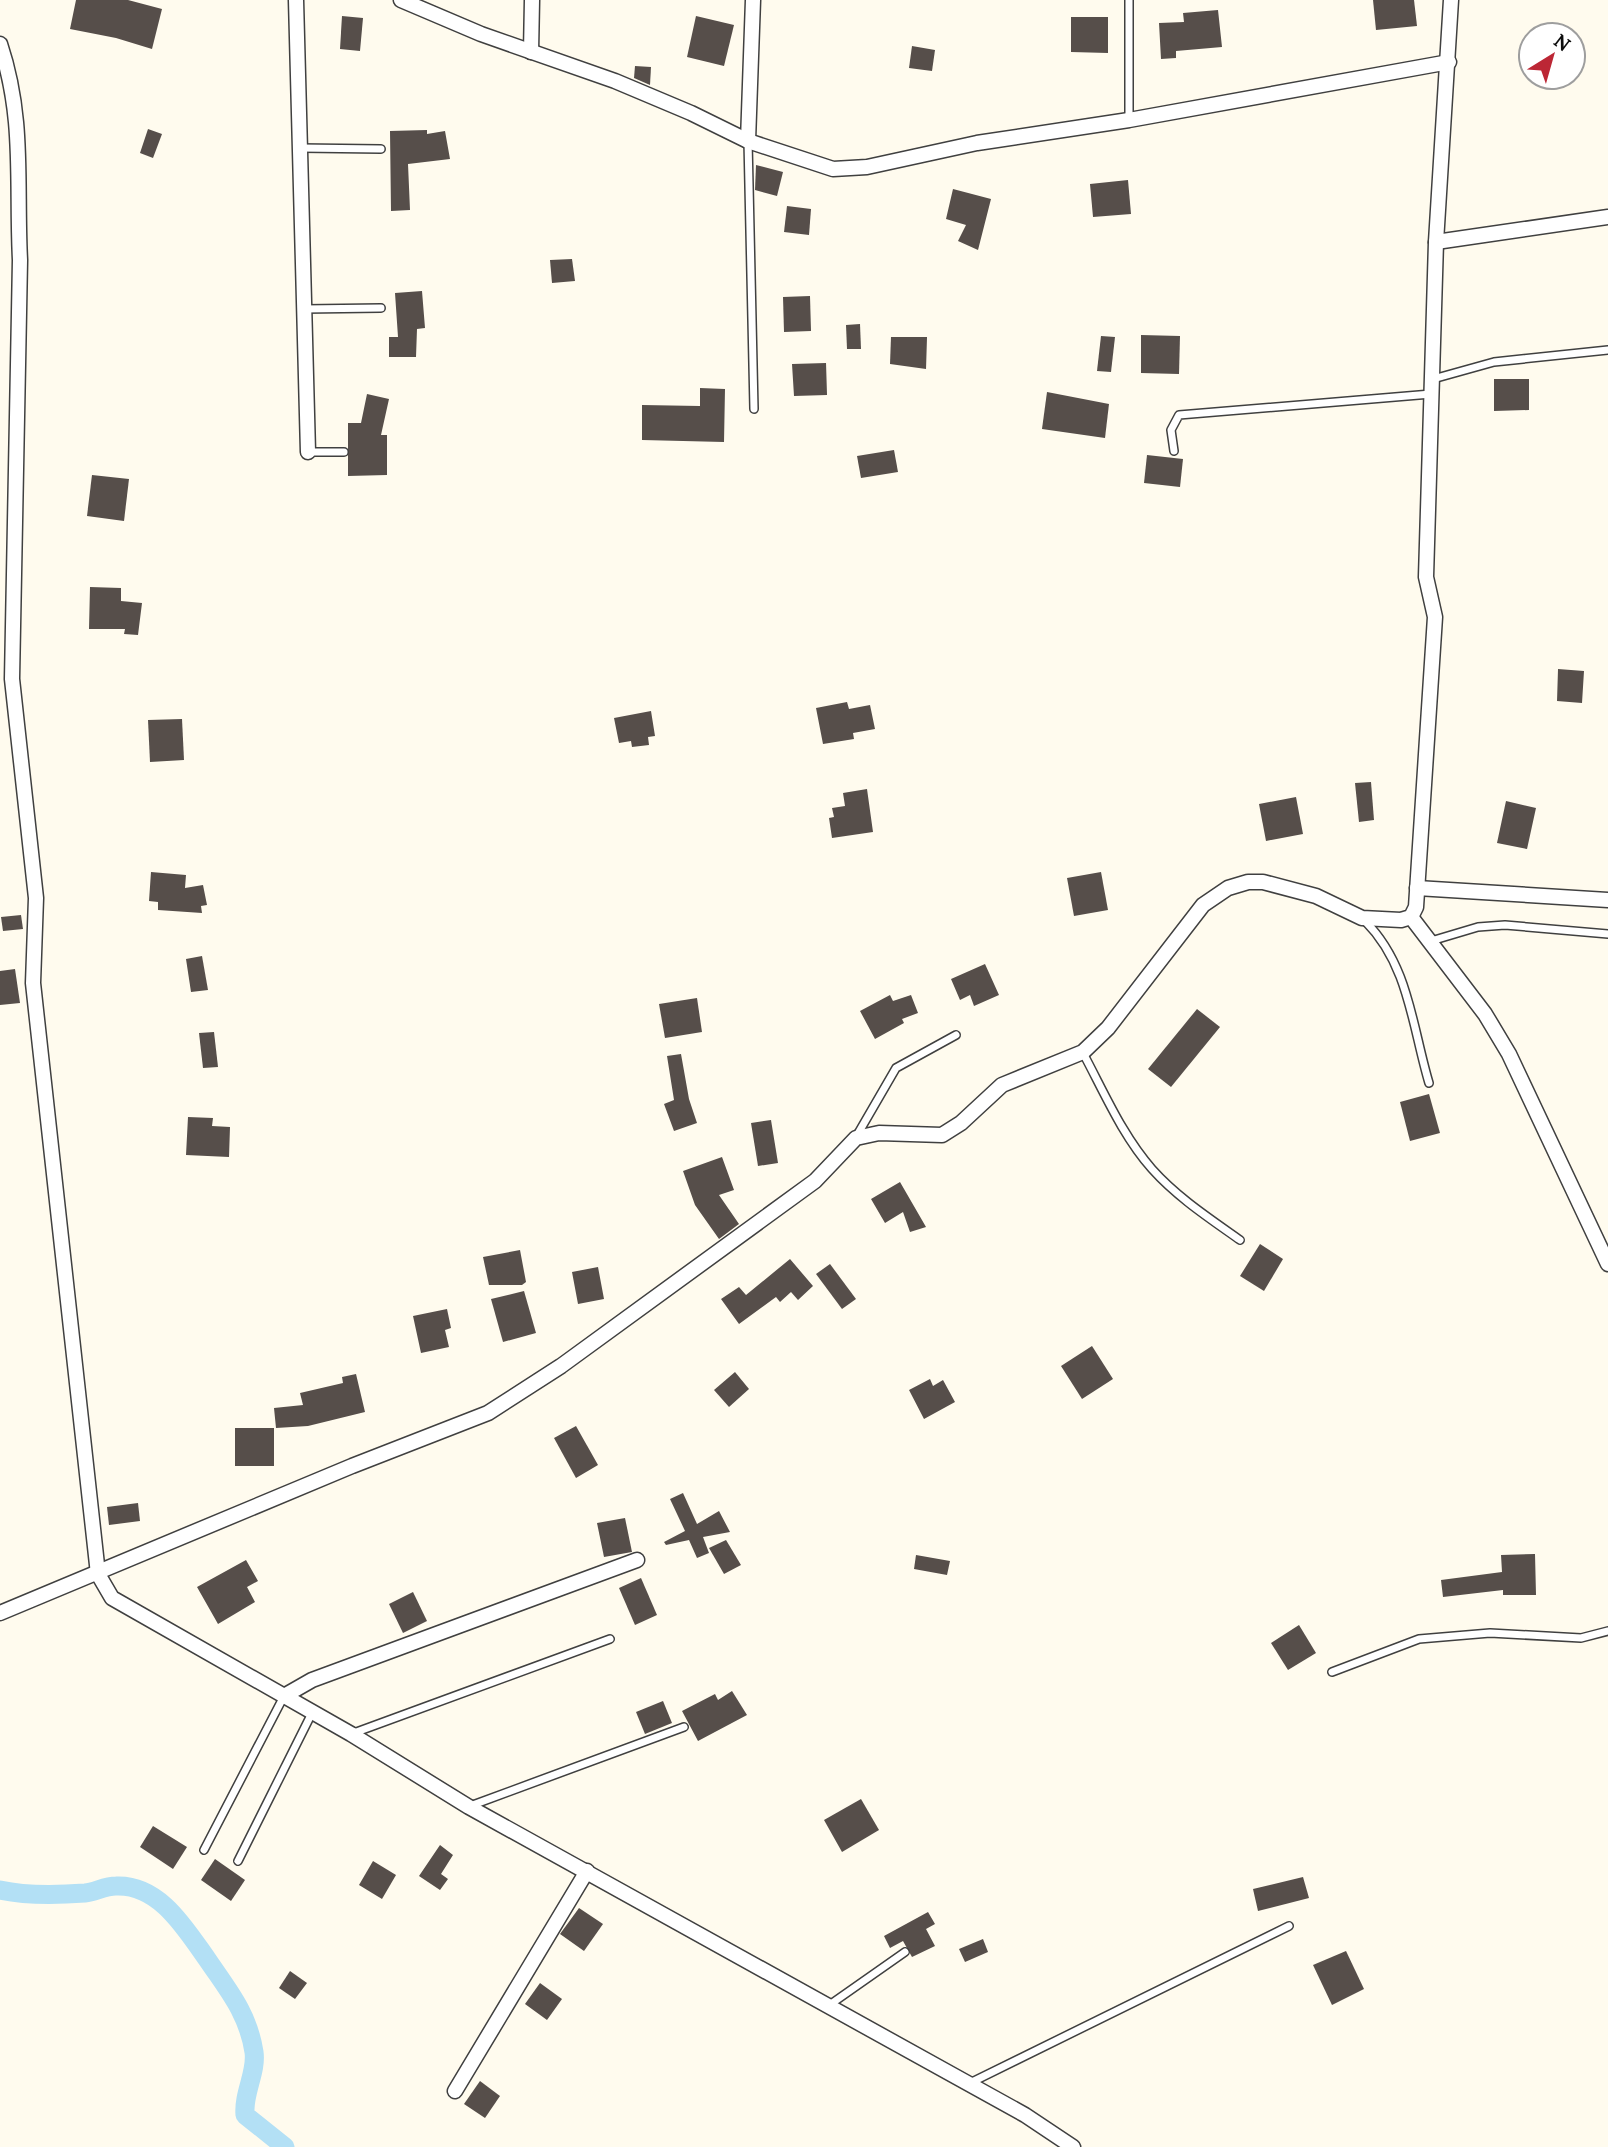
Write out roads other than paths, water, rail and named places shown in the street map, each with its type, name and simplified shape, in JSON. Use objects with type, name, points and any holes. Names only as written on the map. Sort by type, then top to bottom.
[{"type":"street","points":[[296,0],[308,452]]},
{"type":"street","points":[[401,0],[531,52],[615,81],[748,141],[833,169],[867,167],[977,143],[1129,120],[1450,62]]},
{"type":"street","points":[[531,52],[532,0]]},
{"type":"street","points":[[748,141],[753,0]]},
{"type":"street","points":[[0,1613],[352,1466],[488,1413],[561,1366],[815,1181],[856,1138],[879,1133],[942,1135],[961,1123],[1002,1085],[1083,1052],[1108,1028],[1197,911],[1228,888],[1248,882],[1291,887],[1362,918],[1401,920],[1411,917],[1416,906],[1435,617],[1426,577],[1436,242],[1450,62],[1451,0]]},
{"type":"street","points":[[0,44],[16,99],[19,134],[17,199],[20,274],[12,679],[36,898],[33,983],[98,1574],[112,1598],[351,1734],[469,1807],[969,2083],[1073,2147]]},
{"type":"street","points":[[1436,242],[1608,217]]},
{"type":"street","points":[[1417,888],[1608,900]]},
{"type":"street","points":[[1411,917],[1485,1014],[1509,1054],[1608,1264]]},
{"type":"street","points":[[284,1696],[321,1676],[637,1560]]},
{"type":"street","points":[[455,2091],[587,1871]]},
{"type":"lane","points":[[1129,0],[1129,120]]},
{"type":"lane","points":[[748,141],[754,409]]},
{"type":"lane","points":[[300,148],[381,149]]},
{"type":"lane","points":[[303,309],[381,308]]},
{"type":"lane","points":[[1174,451],[1171,430],[1180,415],[1432,387],[1494,362],[1608,350]]},
{"type":"lane","points":[[308,452],[344,452]]},
{"type":"lane","points":[[1362,918],[1384,940],[1396,964],[1429,1083]]},
{"type":"lane","points":[[1430,941],[1478,927],[1505,925],[1608,934]]},
{"type":"lane","points":[[856,1138],[896,1068],[956,1035]]},
{"type":"lane","points":[[1083,1052],[1123,1130],[1151,1168],[1185,1201],[1240,1240]]},
{"type":"lane","points":[[1332,1672],[1419,1639],[1490,1633],[1563,1639],[1581,1638],[1608,1631]]},
{"type":"lane","points":[[351,1734],[610,1639]]},
{"type":"lane","points":[[204,1850],[284,1696]]},
{"type":"lane","points":[[238,1861],[313,1712]]},
{"type":"lane","points":[[469,1807],[684,1727]]},
{"type":"lane","points":[[969,2083],[1289,1926]]},
{"type":"lane","points":[[828,2006],[905,1952]]},
{"type":"waterway","points":[[0,1890],[53,1895],[85,1893],[112,1886],[131,1887],[158,1900],[190,1934],[242,2014],[254,2052],[245,2115],[285,2147]]}]
